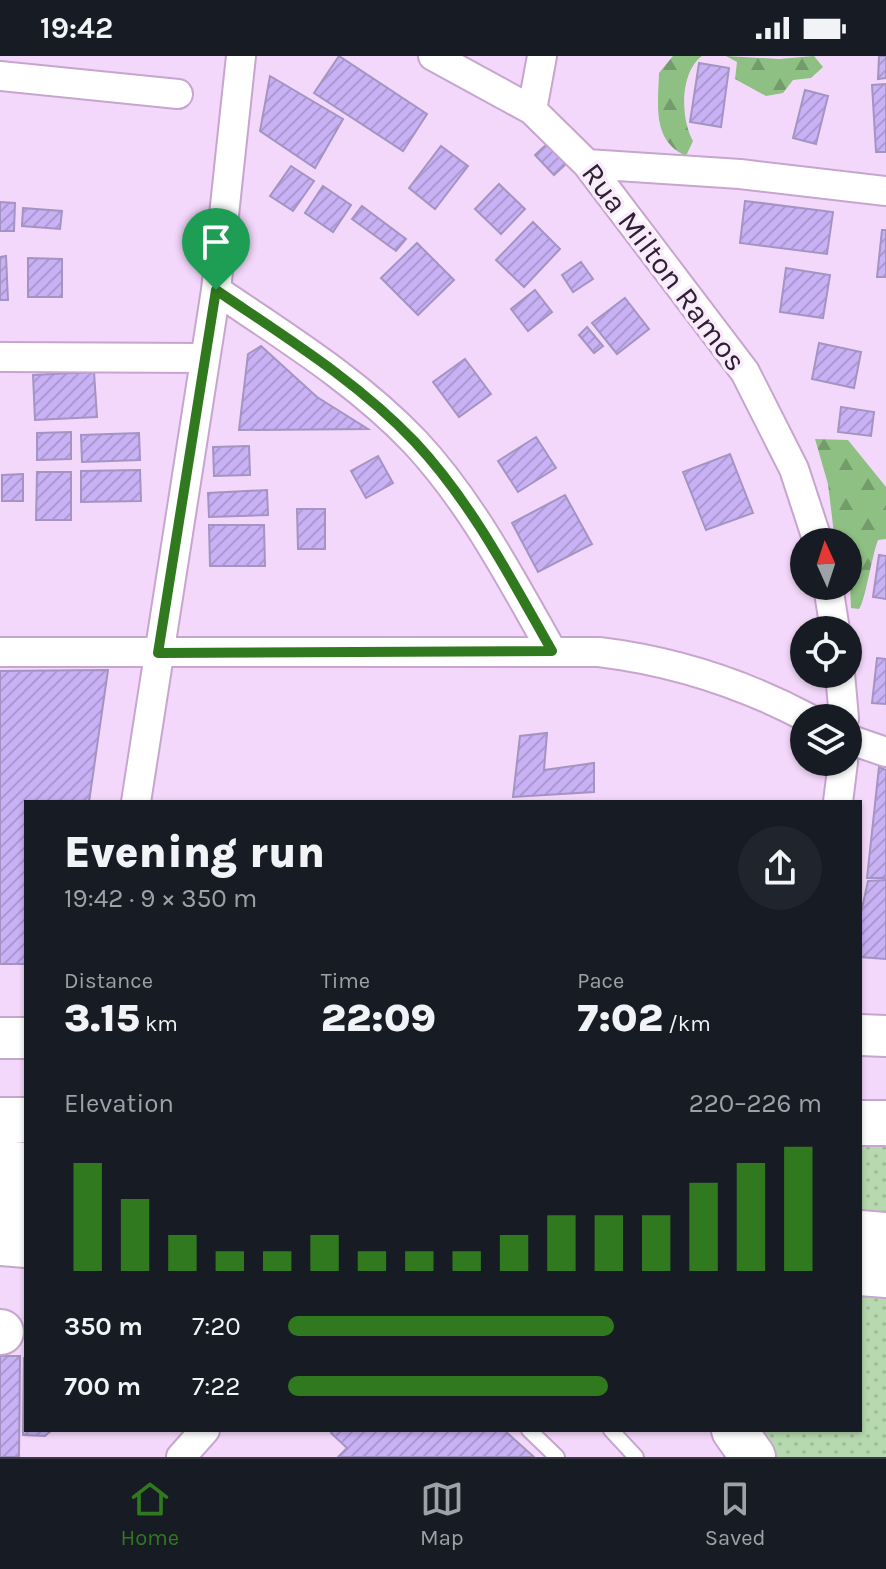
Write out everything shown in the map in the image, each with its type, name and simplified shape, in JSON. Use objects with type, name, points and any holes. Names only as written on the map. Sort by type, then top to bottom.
[{"type":"main road","points":[[0,1120],[24,1120]]},
{"type":"main road","points":[[862,1123],[886,1123]]},
{"type":"main road","points":[[0,1163],[24,1165]]},
{"type":"main road","points":[[0,1204],[24,1206]]},
{"type":"main road","points":[[862,1233],[886,1235]]},
{"type":"main road","points":[[0,1243],[24,1245]]},
{"type":"main road","points":[[862,1273],[886,1275]]},
{"type":"main road","points":[[735,1432],[753,1457]]},
{"type":"street","points":[[136,800],[216,290],[241,56]]},
{"type":"street","name":"Rua Milton Ramos","points":[[433,56],[532,110],[587,164],[745,372],[794,469],[813,528]]},
{"type":"street","points":[[532,110],[542,56]]},
{"type":"street","points":[[0,76],[43,68],[178,94]]},
{"type":"street","points":[[587,164],[740,174],[886,191]]},
{"type":"street","points":[[216,290],[345,378],[415,442],[482,528],[552,651]]},
{"type":"street","points":[[0,357],[205,358]]},
{"type":"street","points":[[0,652],[552,651],[645,658],[766,695],[790,708]]},
{"type":"street","points":[[862,744],[886,752]]},
{"type":"street","points":[[838,800],[841,776]]},
{"type":"street","points":[[862,1035],[886,1036]]},
{"type":"street","points":[[0,1038],[24,1038]]},
{"type":"street","points":[[0,1332],[24,1332]]},
{"type":"street","points":[[181,1457],[203,1432]]},
{"type":"lane","points":[[531,1432],[557,1457]]},
{"type":"lane","points":[[613,1432],[636,1457]]},
{"type":"green space","points":[[673,56],[702,56],[689,73],[684,96],[686,120],[693,141],[686,156],[667,141],[659,121],[659,73]]},
{"type":"green space","points":[[726,56],[779,59],[814,56],[823,67],[811,78],[793,80],[783,93],[766,96],[735,79],[737,62]]},
{"type":"green space","points":[[815,439],[848,440],[886,487],[886,539],[878,540],[864,597],[859,609],[851,608],[851,600],[862,600],[862,528],[833,528],[828,484]]},
{"type":"green space","points":[[886,1139],[886,1457],[774,1457],[761,1432],[862,1432],[862,1140]]},
{"type":"building","points":[[339,56],[427,114],[403,151],[314,93]]},
{"type":"building","points":[[879,56],[886,56],[886,78],[878,79]]},
{"type":"building","points":[[699,63],[729,68],[721,127],[690,122]]},
{"type":"building","points":[[270,76],[343,119],[315,168],[260,131]]},
{"type":"building","points":[[886,84],[886,152],[876,152],[872,85]]},
{"type":"building","points":[[805,90],[828,96],[816,144],[793,138]]},
{"type":"building","points":[[547,144],[566,164],[554,175],[535,155]]},
{"type":"building","points":[[441,146],[468,166],[435,209],[409,188]]},
{"type":"building","points":[[291,166],[314,181],[293,211],[270,196]]},
{"type":"building","points":[[499,184],[525,209],[501,234],[475,209]]},
{"type":"building","points":[[323,186],[351,205],[333,232],[305,213]]},
{"type":"building","points":[[745,201],[833,212],[827,254],[740,243]]},
{"type":"building","points":[[0,202],[15,203],[14,231],[0,231]]},
{"type":"building","points":[[362,206],[406,239],[396,251],[352,219]]},
{"type":"building","points":[[23,208],[62,211],[60,229],[22,226]]},
{"type":"building","points":[[533,222],[560,249],[524,287],[496,260]]},
{"type":"building","points":[[882,230],[886,230],[886,277],[877,277]]},
{"type":"building","points":[[417,243],[454,280],[418,315],[381,278]]},
{"type":"building","points":[[6,256],[8,300],[0,300],[0,257]]},
{"type":"building","points":[[28,258],[62,259],[62,297],[28,297]]},
{"type":"building","points":[[581,262],[593,279],[573,292],[562,275]]},
{"type":"building","points":[[786,268],[830,275],[823,318],[780,312]]},
{"type":"building","points":[[535,290],[552,312],[528,331],[511,309]]},
{"type":"building","points":[[625,298],[649,329],[617,354],[592,323]]},
{"type":"building","points":[[587,327],[603,346],[594,353],[579,335]]},
{"type":"building","points":[[819,343],[861,352],[854,388],[812,379]]},
{"type":"building","points":[[261,346],[317,397],[368,429],[239,430],[248,354]]},
{"type":"building","points":[[465,359],[491,394],[459,417],[433,382]]},
{"type":"building","points":[[94,372],[97,417],[35,420],[33,375]]},
{"type":"building","points":[[841,407],[874,412],[871,436],[838,432]]},
{"type":"building","points":[[71,432],[71,459],[37,460],[37,433]]},
{"type":"building","points":[[139,433],[140,460],[82,462],[81,435]]},
{"type":"building","points":[[536,437],[556,468],[518,492],[498,461]]},
{"type":"building","points":[[249,446],[250,475],[214,476],[213,447]]},
{"type":"building","points":[[730,454],[753,513],[706,530],[683,472]]},
{"type":"building","points":[[378,456],[393,483],[366,498],[351,471]]},
{"type":"building","points":[[140,470],[141,501],[81,502],[81,471]]},
{"type":"building","points":[[37,472],[71,472],[71,520],[36,520]]},
{"type":"building","points":[[23,474],[23,501],[2,501],[2,475]]},
{"type":"building","points":[[267,490],[268,515],[209,517],[208,493]]},
{"type":"building","points":[[565,495],[592,544],[538,572],[512,523]]},
{"type":"building","points":[[297,509],[325,509],[325,549],[298,549]]},
{"type":"building","points":[[209,525],[264,525],[265,566],[210,566]]},
{"type":"building","points":[[879,555],[886,556],[886,599],[873,597]]},
{"type":"building","points":[[877,658],[886,659],[886,704],[872,703]]},
{"type":"building","points":[[108,670],[89,800],[24,800],[24,964],[0,964],[0,671]]},
{"type":"building","points":[[547,733],[544,770],[594,763],[594,792],[513,797],[520,736]]},
{"type":"building","points":[[879,767],[886,770],[886,878],[867,878]]},
{"type":"building","points":[[886,880],[886,959],[862,957],[862,908],[868,881]]},
{"type":"building","points":[[0,1356],[20,1356],[19,1457],[0,1457]]},
{"type":"building","points":[[24,1357],[24,1432],[50,1432],[45,1436],[23,1435]]},
{"type":"building","points":[[506,1432],[534,1457],[338,1457],[347,1448],[331,1433]]},
{"type":"route","points":[[216,290],[345,378],[415,442],[482,528],[552,651],[158,653],[216,290]]}]
